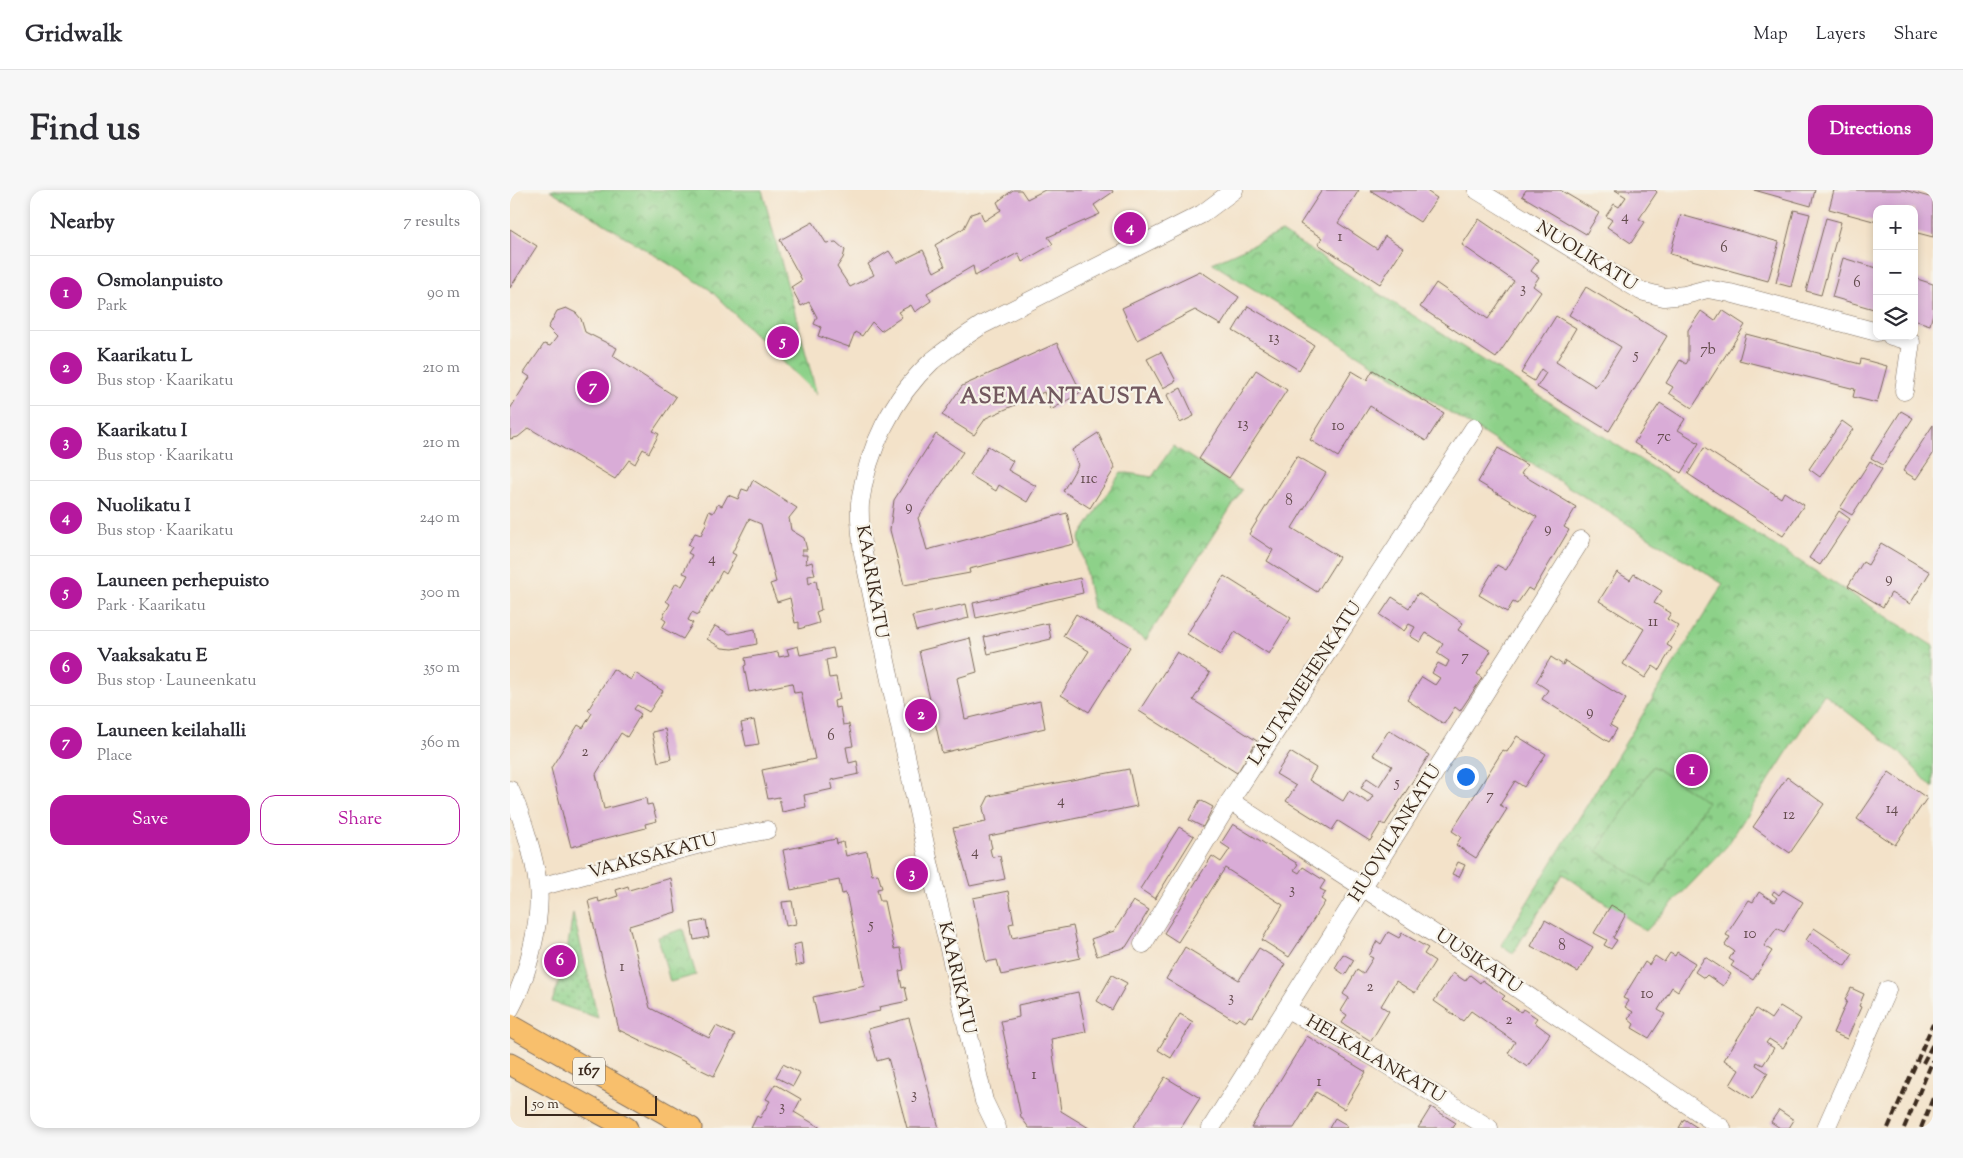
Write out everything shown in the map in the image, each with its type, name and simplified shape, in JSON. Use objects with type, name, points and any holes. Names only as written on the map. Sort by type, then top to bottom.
[{"type":"main road","name":"167","points":[[510,1025],[666,1122],[691,1128]]},
{"type":"main road","name":"167","points":[[510,1064],[627,1128]]},
{"type":"street","name":"KAARIKATU","points":[[997,1128],[984,1101],[926,850],[863,553],[860,511],[865,480],[881,432],[897,402],[908,387],[932,362],[957,342],[982,325],[1202,214],[1234,190]]},
{"type":"street","name":"NUOLIKATU","points":[[1477,190],[1641,292],[1664,297],[1685,295],[1707,289],[1730,293],[1873,331]]},
{"type":"street","points":[[1904,391],[1912,342],[1905,340]]},
{"type":"street","name":"LAUTAMIEHENKATU","points":[[1143,944],[1230,801],[1474,428]]},
{"type":"street","name":"HUOVILANKATU","points":[[1211,1128],[1581,540]]},
{"type":"street","points":[[510,790],[516,801],[539,887],[536,925],[528,966],[518,994],[510,1009]]},
{"type":"street","name":"UUSIKATU","points":[[1230,801],[1493,972],[1722,1128]]},
{"type":"street","name":"VAAKSAKATU","points":[[539,887],[719,839],[767,830]]},
{"type":"street","points":[[1826,1128],[1887,990]]},
{"type":"street","name":"HELKALANKATU","points":[[1287,1009],[1379,1060],[1489,1128]]},
{"type":"green space","points":[[550,190],[762,190],[817,395],[709,289]]},
{"type":"green space","points":[[1282,232],[1933,646],[1933,788],[1900,753],[1824,694],[1727,846],[1646,931],[1563,874],[1513,953],[1501,945],[1723,584],[1212,263]]},
{"type":"green space","points":[[1173,446],[1242,490],[1146,640],[1093,608],[1079,538],[1121,472],[1152,477]]},
{"type":"green space","points":[[1653,766],[1707,802],[1652,887],[1597,851]]},
{"type":"green space","points":[[573,913],[598,1018],[552,1002],[565,964]]},
{"type":"green space","points":[[683,929],[696,975],[670,982],[658,937]]},
{"type":"building","points":[[1013,190],[1021,190],[1027,199],[1045,190],[1112,190],[1113,192],[1094,205],[1100,214],[1048,237],[1053,244],[1022,262],[1018,253],[975,276],[973,266],[927,293],[931,301],[915,312],[911,305],[898,312],[902,317],[881,331],[872,322],[862,336],[855,332],[849,347],[818,336],[821,327],[814,324],[817,317],[809,302],[801,306],[791,287],[802,280],[780,240],[813,222],[826,243],[836,242],[845,250],[843,258],[837,267],[850,287],[874,275],[868,264],[889,251],[897,263],[923,250],[934,272],[945,266],[935,245],[964,228],[971,214],[980,211],[984,221],[1001,210],[997,202]]},
{"type":"building","points":[[1322,190],[1359,190],[1338,223],[1377,249],[1385,236],[1403,248],[1380,284],[1318,244],[1322,238],[1300,224]]},
{"type":"building","points":[[1370,190],[1425,190],[1437,198],[1420,222]]},
{"type":"building","points":[[1526,190],[1560,190],[1599,213],[1586,234],[1522,196]]},
{"type":"building","points":[[1615,190],[1655,190],[1657,192],[1639,219],[1645,222],[1631,243],[1607,227],[1612,220],[1606,216],[1614,204],[1619,207],[1626,197]]},
{"type":"building","points":[[1754,190],[1815,190],[1811,206]]},
{"type":"building","points":[[1834,190],[1904,190],[1933,198],[1933,237],[1918,233],[1918,205],[1873,205],[1873,221],[1829,209]]},
{"type":"building","points":[[1794,210],[1810,214],[1791,287],[1776,283]]},
{"type":"building","points":[[1681,215],[1779,242],[1768,281],[1670,254]]},
{"type":"building","points":[[1826,218],[1841,222],[1821,295],[1806,291]]},
{"type":"building","points":[[1479,219],[1539,260],[1531,271],[1539,277],[1533,286],[1541,292],[1496,358],[1420,307],[1436,283],[1488,319],[1514,281],[1462,245]]},
{"type":"building","points":[[510,229],[537,246],[510,288]]},
{"type":"building","points":[[1843,258],[1873,267],[1873,309],[1832,297]]},
{"type":"building","points":[[1200,271],[1239,297],[1221,325],[1195,310],[1137,340],[1122,308]]},
{"type":"building","points":[[1918,279],[1933,284],[1933,313],[1930,325],[1918,321]]},
{"type":"building","points":[[1586,287],[1667,336],[1609,431],[1537,387],[1546,373],[1541,369],[1534,381],[1521,373],[1556,316],[1576,328],[1556,362],[1596,387],[1621,347],[1569,315]]},
{"type":"building","points":[[1248,306],[1314,345],[1299,370],[1233,331]]},
{"type":"building","points":[[566,308],[576,313],[581,319],[585,332],[617,348],[613,356],[676,397],[653,431],[659,434],[649,453],[643,449],[635,464],[629,460],[615,479],[529,428],[518,437],[510,439],[510,409],[530,377],[524,373],[544,344],[550,346],[557,337],[548,328],[557,311]]},
{"type":"building","points":[[1722,310],[1745,325],[1692,408],[1669,393],[1673,387],[1666,383],[1680,360],[1686,364],[1688,361],[1688,330],[1701,311],[1715,321]]},
{"type":"building","points":[[1746,334],[1860,364],[1861,359],[1887,366],[1877,403],[1853,397],[1855,389],[1739,360]]},
{"type":"building","points":[[1057,343],[1081,392],[1051,410],[1044,392],[986,418],[974,435],[942,415],[962,386]]},
{"type":"building","points":[[1161,352],[1176,381],[1163,388],[1147,359]]},
{"type":"building","points":[[1256,370],[1287,390],[1229,478],[1199,459]]},
{"type":"building","points":[[1373,370],[1444,413],[1426,441],[1370,406],[1338,457],[1310,440],[1352,371],[1367,380]]},
{"type":"building","points":[[1181,388],[1194,416],[1180,423],[1167,395]]},
{"type":"building","points":[[1660,403],[1685,419],[1678,430],[1699,443],[1681,473],[1634,443]]},
{"type":"building","points":[[1901,411],[1913,418],[1883,465],[1871,458]]},
{"type":"building","points":[[1842,421],[1853,429],[1820,477],[1809,469]]},
{"type":"building","points":[[1933,425],[1933,454],[1916,479],[1903,471]]},
{"type":"building","points":[[1098,433],[1115,468],[1090,508],[1063,491],[1078,465],[1072,450]]},
{"type":"building","points":[[936,434],[963,452],[918,518],[927,550],[1067,513],[1074,544],[969,569],[970,573],[904,585],[890,530],[894,500]]},
{"type":"building","points":[[988,446],[1013,461],[1008,470],[1036,486],[1027,502],[999,485],[996,491],[970,475]]},
{"type":"building","points":[[1498,448],[1527,465],[1521,474],[1576,507],[1564,527],[1569,530],[1533,591],[1528,588],[1517,604],[1513,602],[1507,612],[1479,595],[1497,565],[1506,570],[1537,517],[1478,482]]},
{"type":"building","points":[[1704,448],[1781,498],[1784,492],[1804,505],[1783,536],[1688,474]]},
{"type":"building","points":[[1297,456],[1326,473],[1292,528],[1339,557],[1317,592],[1267,561],[1273,550],[1249,534]]},
{"type":"building","points":[[1870,461],[1882,469],[1852,515],[1840,508]]},
{"type":"building","points":[[753,480],[797,508],[789,518],[791,530],[804,538],[807,550],[802,550],[802,555],[807,555],[806,564],[812,562],[815,575],[808,576],[809,584],[816,580],[821,610],[816,612],[819,623],[799,629],[799,622],[795,623],[790,598],[777,602],[770,584],[776,582],[761,524],[749,519],[732,553],[736,555],[726,574],[722,571],[698,615],[692,612],[688,620],[693,623],[683,639],[662,628],[666,621],[662,618],[670,604],[666,601],[676,583],[682,586],[688,575],[683,573],[692,555],[688,553],[692,547],[688,545],[695,533],[701,535],[707,522],[705,521],[709,511],[713,513],[718,504],[722,506],[728,495],[738,499],[742,489],[748,491]]},
{"type":"building","points":[[1839,511],[1850,519],[1820,565],[1809,558]]},
{"type":"building","points":[[1881,543],[1930,572],[1910,604],[1891,593],[1883,607],[1848,586],[1863,562],[1868,565]]},
{"type":"building","points":[[1617,572],[1630,580],[1634,574],[1662,591],[1654,603],[1671,613],[1667,619],[1679,626],[1667,645],[1672,648],[1659,670],[1653,666],[1645,678],[1623,664],[1644,629],[1599,601]]},
{"type":"building","points":[[1224,576],[1291,618],[1269,654],[1235,632],[1220,655],[1187,634]]},
{"type":"building","points":[[1080,578],[1083,593],[976,618],[973,603]]},
{"type":"building","points":[[1418,593],[1463,623],[1458,630],[1491,651],[1477,674],[1482,678],[1460,711],[1455,707],[1444,724],[1407,700],[1422,677],[1435,685],[1440,678],[1432,673],[1438,663],[1446,667],[1449,661],[1437,653],[1443,644],[1426,633],[1420,642],[1410,636],[1415,627],[1409,624],[1404,631],[1380,615],[1392,597],[1409,608]]},
{"type":"building","points":[[966,604],[969,618],[916,631],[912,616]]},
{"type":"building","points":[[1076,614],[1130,647],[1089,712],[1061,695],[1089,651],[1063,636]]},
{"type":"building","points":[[1048,623],[1051,639],[988,654],[984,637]]},
{"type":"building","points":[[715,626],[730,634],[755,629],[757,644],[733,649],[722,648],[707,639]]},
{"type":"building","points":[[970,638],[977,672],[957,678],[965,719],[1040,701],[1045,728],[942,753],[919,651]]},
{"type":"building","points":[[798,646],[800,655],[833,648],[835,658],[826,660],[829,678],[836,677],[840,699],[834,701],[835,708],[840,707],[843,725],[849,724],[853,746],[846,747],[849,763],[857,761],[859,774],[831,780],[833,789],[804,795],[806,807],[782,812],[779,797],[768,799],[762,770],[815,759],[801,692],[794,693],[792,683],[749,692],[744,666],[746,665],[745,658],[778,652],[779,657],[789,655],[787,649]]},
{"type":"building","points":[[1177,652],[1210,673],[1193,700],[1257,741],[1237,773],[1139,711]]},
{"type":"building","points":[[1551,657],[1563,665],[1565,661],[1626,699],[1610,725],[1617,729],[1609,742],[1542,699],[1548,690],[1536,682]]},
{"type":"building","points":[[613,669],[631,680],[635,673],[663,691],[649,712],[637,705],[634,709],[641,714],[627,737],[621,733],[596,774],[604,809],[646,798],[647,805],[652,804],[657,821],[645,824],[646,828],[571,847],[551,768],[578,725],[583,728],[592,713],[588,710]]},
{"type":"building","points":[[754,720],[759,744],[746,746],[741,723]]},
{"type":"building","points":[[665,729],[671,759],[658,762],[652,732]]},
{"type":"building","points":[[1389,730],[1429,755],[1385,825],[1381,823],[1370,841],[1338,821],[1332,830],[1286,801],[1296,786],[1276,774],[1290,752],[1316,768],[1309,780],[1343,801],[1349,791],[1369,803],[1374,796],[1361,788],[1367,778],[1379,786],[1392,766],[1373,755]]},
{"type":"building","points":[[1517,736],[1546,754],[1524,787],[1515,781],[1500,805],[1507,809],[1476,858],[1456,845],[1461,837],[1452,831],[1503,750],[1507,752]]},
{"type":"building","points":[[1129,769],[1137,806],[989,836],[992,857],[1000,856],[1005,879],[970,886],[953,828],[986,822],[983,808],[989,796]]},
{"type":"building","points":[[1889,772],[1927,798],[1895,845],[1857,819]]},
{"type":"building","points":[[1787,777],[1824,804],[1790,853],[1753,827]]},
{"type":"building","points":[[1200,800],[1213,807],[1203,827],[1189,820]]},
{"type":"building","points":[[1233,824],[1298,864],[1294,870],[1299,873],[1303,867],[1325,881],[1320,889],[1326,892],[1321,899],[1325,902],[1289,957],[1262,940],[1283,905],[1225,868],[1178,942],[1164,933],[1212,856],[1221,862],[1230,849],[1221,843]]},
{"type":"building","points":[[1179,827],[1194,836],[1155,899],[1140,889]]},
{"type":"building","points":[[836,839],[837,844],[843,842],[846,856],[867,851],[872,875],[878,874],[882,888],[877,889],[880,901],[884,901],[894,949],[900,948],[904,970],[899,971],[902,988],[905,987],[908,1001],[879,1007],[880,1011],[819,1024],[813,997],[865,986],[846,893],[842,894],[839,880],[791,890],[783,850]]},
{"type":"building","points":[[1458,862],[1465,865],[1459,877],[1452,874]]},
{"type":"building","points":[[671,878],[676,912],[629,926],[650,1008],[709,1038],[716,1026],[735,1035],[714,1076],[619,1030],[588,901],[598,898],[599,902],[618,896],[616,890],[628,886],[629,890]]},
{"type":"building","points":[[1783,890],[1803,902],[1784,932],[1777,928],[1764,946],[1772,951],[1753,980],[1731,966],[1734,962],[1729,959],[1734,951],[1725,945],[1730,937],[1726,935],[1749,900],[1753,902],[1759,892],[1774,902],[1777,898],[1772,894],[1774,891],[1779,895]]},
{"type":"building","points":[[1008,891],[1014,923],[1009,924],[1012,938],[1073,926],[1080,958],[1001,975],[997,960],[986,962],[973,898]]},
{"type":"building","points":[[792,901],[796,924],[786,926],[782,902]]},
{"type":"building","points":[[1133,901],[1149,910],[1126,947],[1097,956],[1091,939],[1114,931]]},
{"type":"building","points":[[1611,905],[1626,914],[1613,938],[1617,940],[1611,949],[1604,945],[1607,940],[1594,933]]},
{"type":"building","points":[[706,920],[709,937],[694,940],[691,923]]},
{"type":"building","points":[[1545,920],[1593,947],[1578,972],[1531,946]]},
{"type":"building","points":[[1814,928],[1853,954],[1845,966],[1806,940]]},
{"type":"building","points":[[1388,932],[1399,938],[1402,933],[1428,948],[1424,954],[1435,961],[1415,993],[1396,981],[1381,1006],[1389,1011],[1371,1041],[1342,1023],[1347,1015],[1341,1011],[1349,998],[1343,994],[1357,970],[1363,974],[1373,958],[1369,956],[1377,941],[1381,944]]},
{"type":"building","points":[[801,943],[804,964],[796,966],[793,945]]},
{"type":"building","points":[[1185,947],[1239,980],[1259,948],[1285,964],[1253,1017],[1249,1016],[1245,1022],[1239,1018],[1236,1021],[1166,979]]},
{"type":"building","points":[[1677,952],[1695,963],[1678,991],[1672,987],[1658,1010],[1665,1014],[1649,1038],[1632,1028],[1634,1024],[1628,1019],[1633,1012],[1625,1007],[1629,1001],[1623,998],[1645,962],[1649,965],[1655,956],[1664,962],[1670,953],[1675,956]]},
{"type":"building","points":[[1343,954],[1354,960],[1345,975],[1335,968]]},
{"type":"building","points":[[1705,957],[1731,974],[1723,986],[1707,975],[1704,978],[1695,972]]},
{"type":"building","points":[[1453,973],[1465,981],[1470,975],[1480,983],[1482,980],[1505,996],[1502,999],[1521,1012],[1523,1009],[1537,1018],[1534,1022],[1550,1034],[1527,1067],[1508,1053],[1515,1042],[1471,1011],[1463,1021],[1434,1001]]},
{"type":"building","points":[[1112,975],[1127,983],[1112,1010],[1097,1001]]},
{"type":"building","points":[[1851,988],[1864,994],[1859,1006],[1861,1007],[1847,1039],[1833,1033]]},
{"type":"building","points":[[1078,992],[1086,1032],[1051,1039],[1061,1111],[1089,1128],[1029,1128],[1021,1117],[1001,1021],[1019,1017],[1018,1005]]},
{"type":"building","points":[[1780,1006],[1801,1019],[1783,1048],[1769,1039],[1766,1043],[1774,1048],[1763,1065],[1757,1062],[1756,1065],[1768,1073],[1752,1099],[1730,1085],[1739,1070],[1724,1060],[1756,1009],[1771,1019]]},
{"type":"building","points":[[1180,1014],[1193,1022],[1171,1058],[1158,1050]]},
{"type":"building","points":[[909,1018],[939,1128],[907,1128],[888,1058],[877,1061],[868,1029]]},
{"type":"building","points":[[1307,1036],[1366,1072],[1344,1109],[1316,1092],[1294,1128],[1251,1128]]},
{"type":"building","points":[[783,1064],[800,1073],[793,1086],[776,1077]]},
{"type":"building","points":[[1165,1077],[1200,1098],[1181,1128],[1133,1128]]},
{"type":"building","points":[[775,1084],[801,1099],[794,1112],[821,1128],[751,1128],[757,1116],[760,1118],[770,1101],[766,1099]]},
{"type":"building","points":[[1431,1107],[1456,1123],[1453,1128],[1418,1128]]},
{"type":"building","points":[[1779,1110],[1794,1120],[1789,1128],[1780,1128],[1771,1122]]},
{"type":"building","points":[[1335,1118],[1347,1125],[1346,1128],[1329,1128]]},
{"type":"building","points":[[1684,1119],[1698,1128],[1679,1128]]},
{"type":"railway","points":[[1888,1128],[1933,1024]]},
{"type":"railway","points":[[1923,1063],[1933,1044]]},
{"type":"railway","points":[[1904,1128],[1933,1060]]},
{"type":"railway","points":[[1921,1128],[1933,1098]]},
{"type":"place","name":"Nuolikatu I","points":[[1130,228]]},
{"type":"place","name":"Launeen perhepuisto","points":[[783,342]]},
{"type":"place","name":"Launeen keilahalli","points":[[593,387]]},
{"type":"place","name":"Kaarikatu L","points":[[921,715]]},
{"type":"place","name":"Osmolanpuisto","points":[[1692,770]]},
{"type":"place","name":"Kaarikatu I","points":[[912,874]]},
{"type":"place","name":"Vaaksakatu E","points":[[560,961]]},
{"type":"district","name":"ASEMANTAUSTA","points":[[1062,398]]}]
